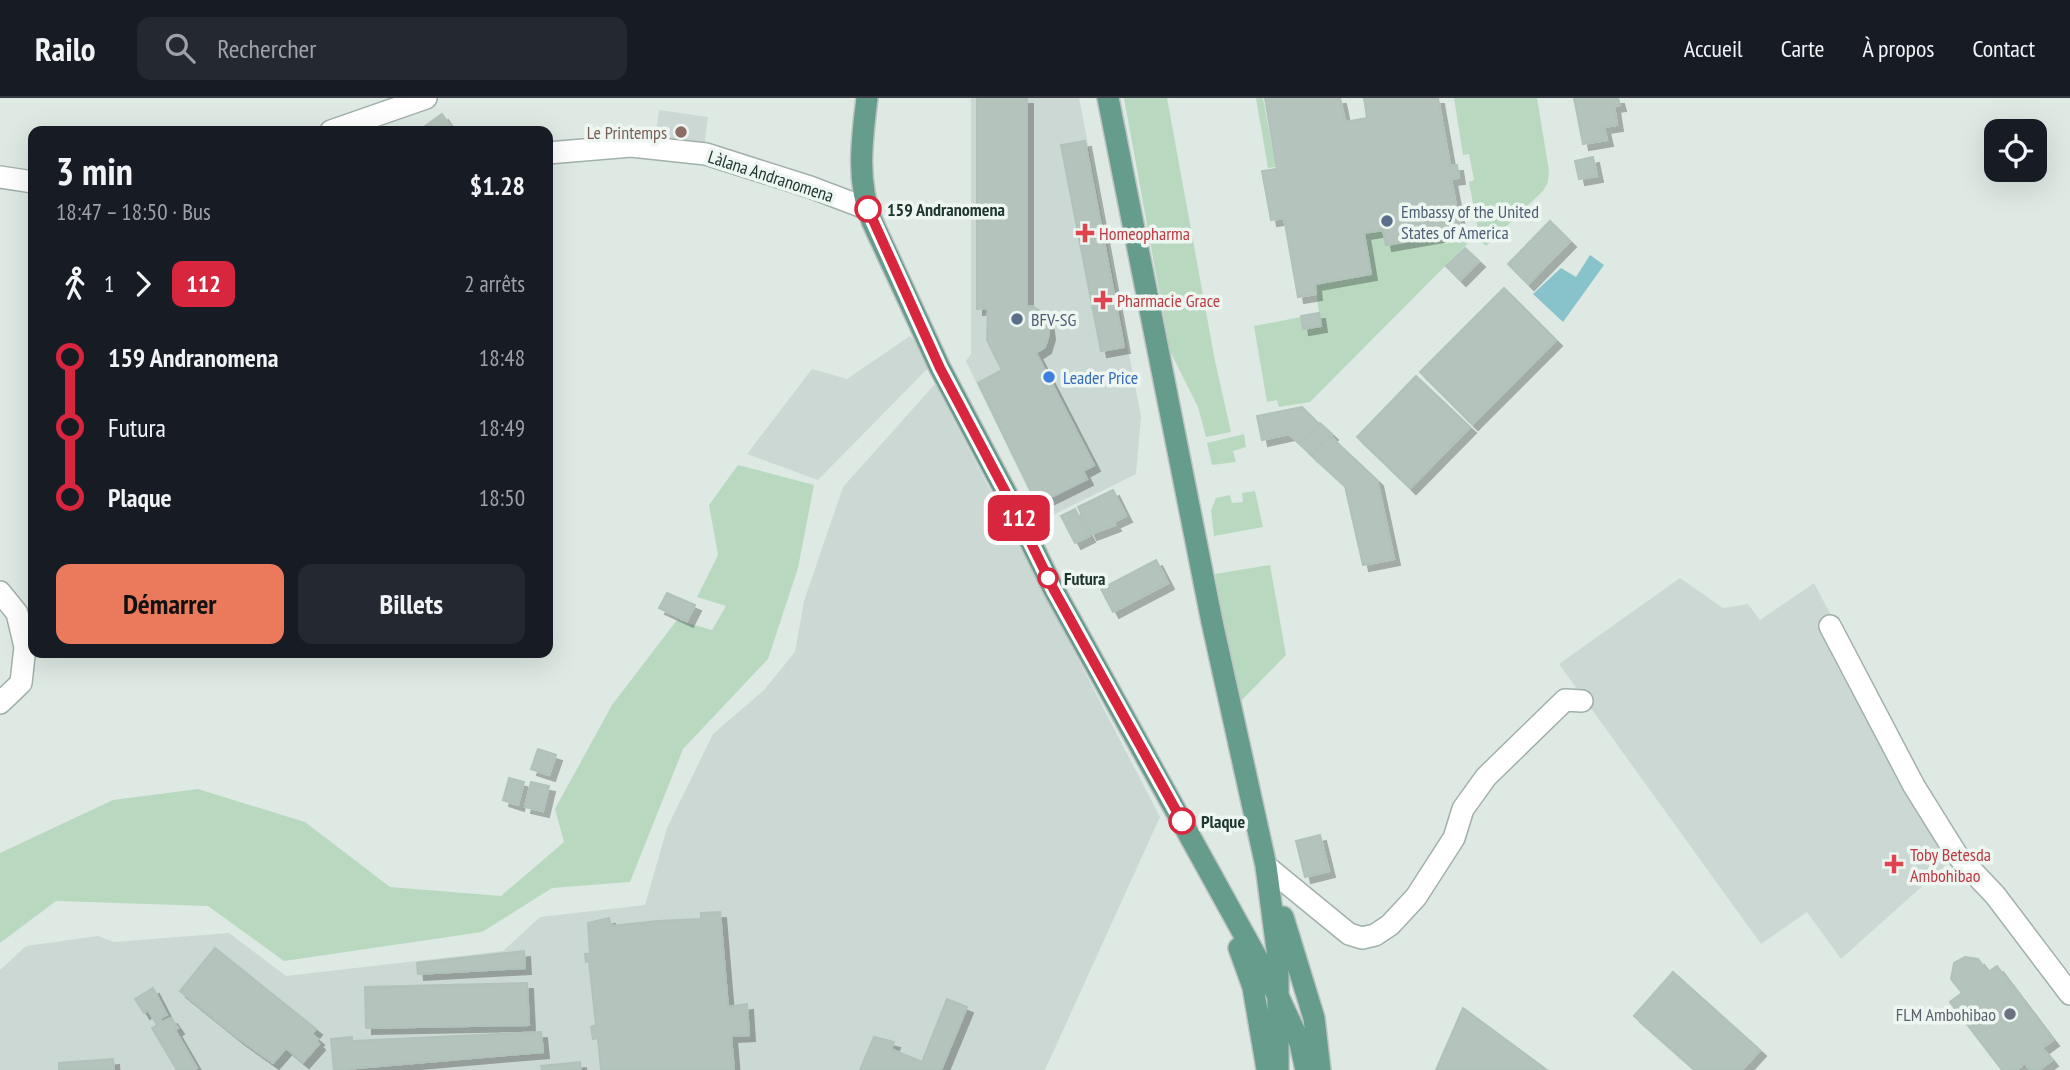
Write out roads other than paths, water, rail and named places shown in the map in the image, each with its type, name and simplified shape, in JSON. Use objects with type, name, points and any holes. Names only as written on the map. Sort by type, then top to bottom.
[{"type":"main road","points":[[867,98],[861,171],[868,209],[940,368],[1054,590],[1279,998],[1300,1043],[1306,1070]]},
{"type":"main road","points":[[1108,98],[1212,622],[1266,866],[1278,957],[1278,1070]]},
{"type":"main road","points":[[1197,849],[1253,987],[1267,1070]]},
{"type":"main road","points":[[1266,866],[1314,1018],[1320,1070]]},
{"type":"street","points":[[345,126],[426,98]]},
{"type":"street","name":"Làlana Andranomena","points":[[553,153],[631,146],[706,154],[810,187],[868,209]]},
{"type":"street","points":[[0,592],[17,613],[25,647],[21,682],[0,703]]},
{"type":"street","points":[[1830,626],[1914,786],[1957,855],[1994,895],[2070,994]]},
{"type":"street","points":[[1266,866],[1349,934],[1362,938],[1375,935],[1390,925],[1416,897],[1454,838],[1463,809],[1486,777],[1565,700],[1582,701]]},
{"type":"water","points":[[1590,255],[1604,265],[1563,322],[1533,294],[1561,268],[1576,277]]},
{"type":"place","name":"Le Printemps","points":[[681,132]]},
{"type":"place","name":"159 Andranomena","points":[[868,209]]},
{"type":"place","name":"Embassy of the United States of America","points":[[1387,221]]},
{"type":"place","name":"Homeopharma","points":[[1085,233]]},
{"type":"place","name":"Pharmacie Grace","points":[[1103,300]]},
{"type":"place","name":"BFV-SG","points":[[1017,319]]},
{"type":"place","name":"Leader Price","points":[[1049,377]]},
{"type":"place","name":"Futura","points":[[1048,578]]},
{"type":"place","name":"Plaque","points":[[1182,821]]},
{"type":"place","name":"Toby Betesda Ambohibao","points":[[1894,864]]},
{"type":"place","name":"FLM Ambohibao","points":[[2010,1014]]}]
